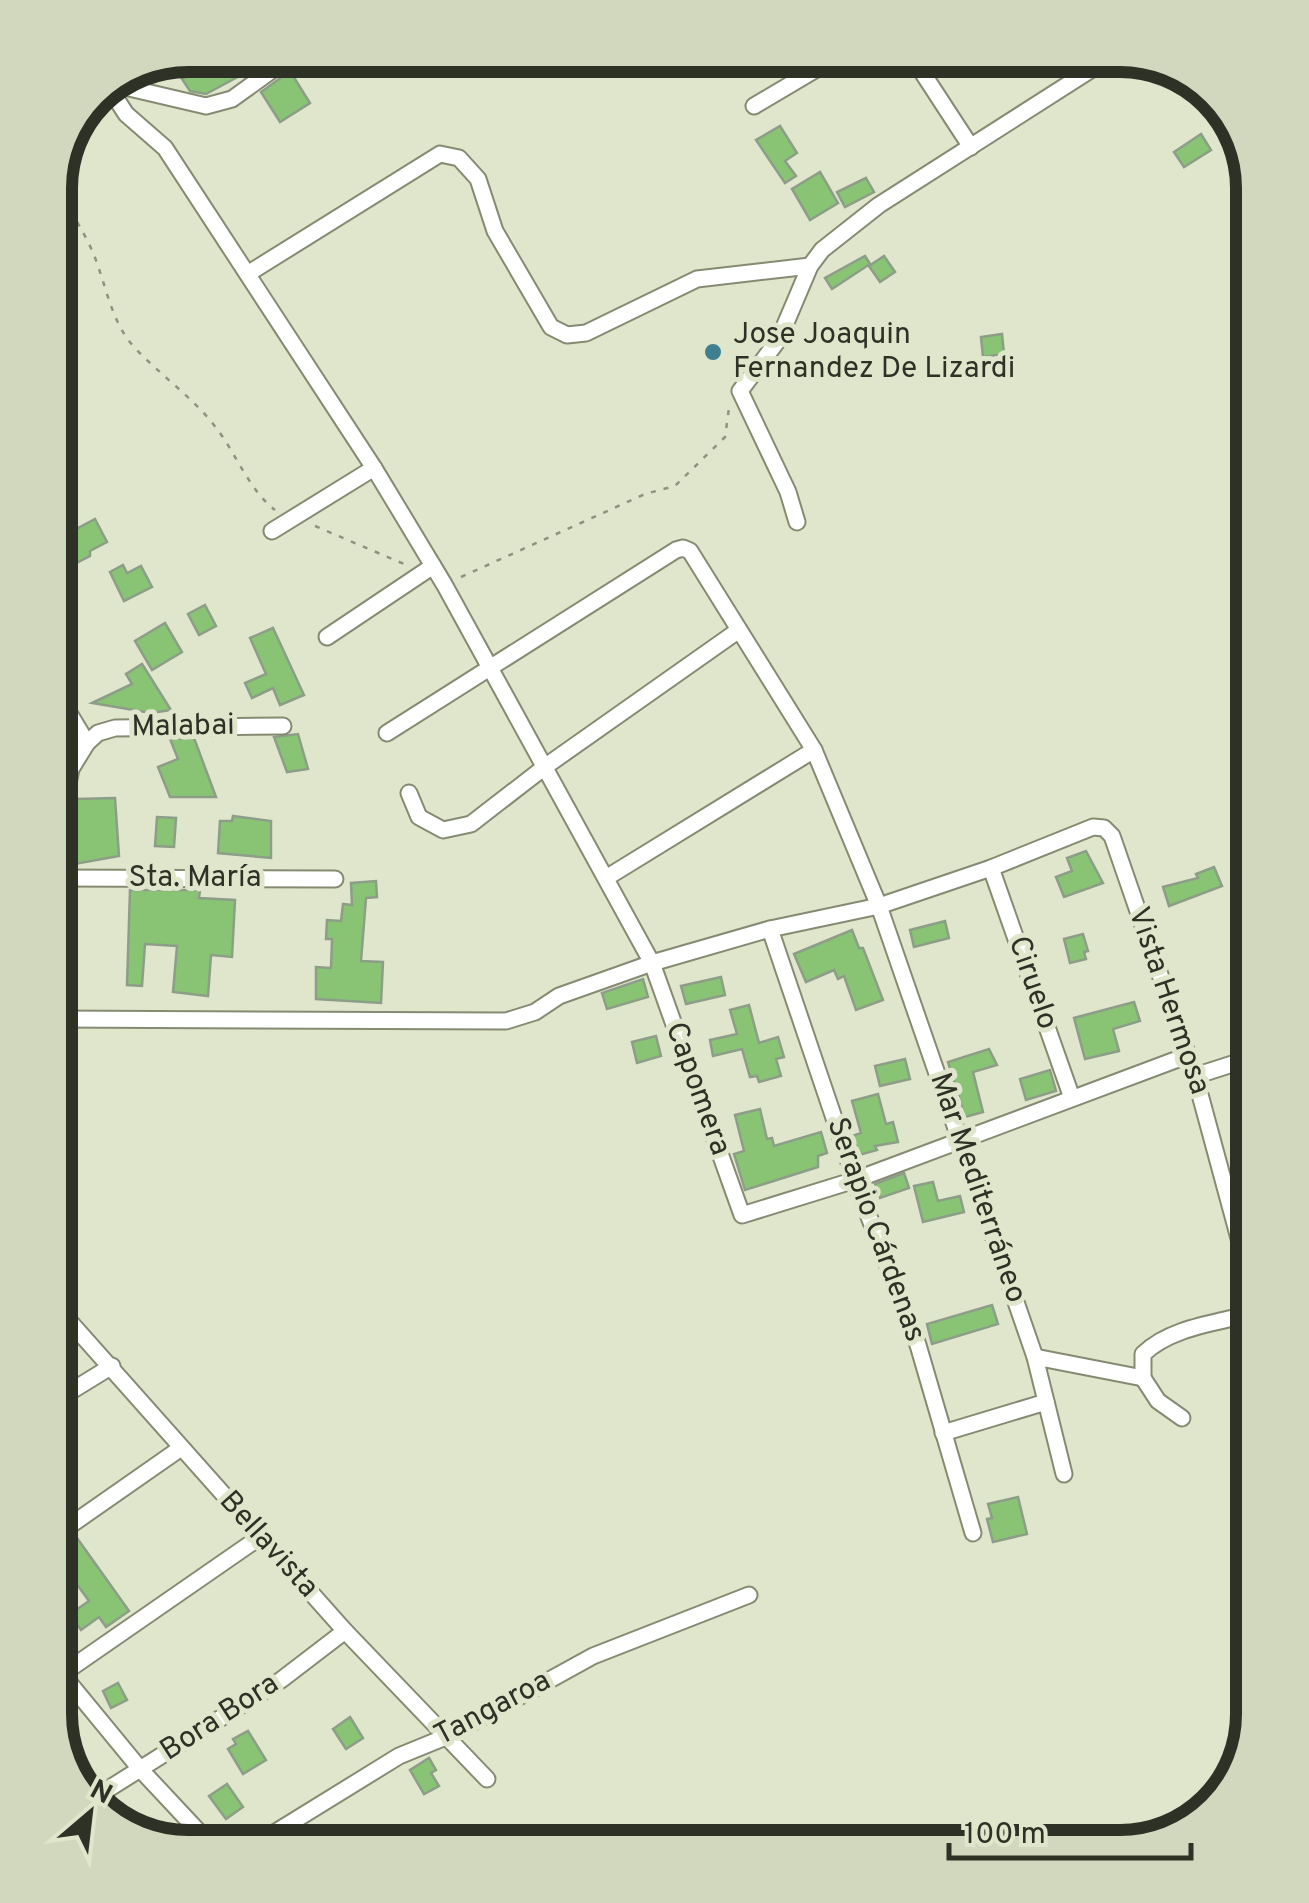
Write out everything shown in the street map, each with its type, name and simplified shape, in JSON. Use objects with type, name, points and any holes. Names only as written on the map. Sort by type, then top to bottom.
[{"type":"street","points":[[129,89],[206,106],[232,99],[269,72]]},
{"type":"street","points":[[754,106],[810,73]]},
{"type":"street","points":[[923,73],[971,147]]},
{"type":"street","points":[[798,522],[788,492],[740,391],[779,339],[810,266],[822,250],[879,205],[1086,73]]},
{"type":"street","name":"Capomera","points":[[117,98],[126,114],[165,148],[249,273],[374,468],[428,569],[444,584],[546,766],[652,963],[742,1215],[854,1180]]},
{"type":"street","points":[[249,273],[440,154],[459,158],[474,172],[495,231],[551,327],[567,336],[586,334],[697,279],[810,266]]},
{"type":"street","points":[[272,532],[374,468]]},
{"type":"street","name":"Mar Mediterráneo","points":[[490,667],[683,548],[690,551],[814,750],[879,906],[1035,1356],[1064,1474]]},
{"type":"street","points":[[327,637],[428,569]]},
{"type":"street","points":[[408,793],[419,817],[443,830],[471,824],[546,766],[739,630]]},
{"type":"street","points":[[387,734],[490,667]]},
{"type":"street","points":[[73,719],[87,743],[73,766]]},
{"type":"street","name":"Malabai","points":[[87,743],[98,733],[116,728],[283,726]]},
{"type":"street","points":[[606,878],[814,750]]},
{"type":"street","name":"Vista Hermosa","points":[[991,868],[1092,827],[1104,828],[1112,836],[1194,1076],[1236,1220]]},
{"type":"street","points":[[72,1019],[506,1021],[535,1012],[559,996],[652,963],[770,929],[879,906],[991,868]]},
{"type":"street","name":"Ciruelo","points":[[991,868],[1072,1098]]},
{"type":"street","name":"Sta. María","points":[[73,878],[334,878]]},
{"type":"street","name":"Serapio Cárdenas","points":[[770,929],[854,1180],[918,1345],[973,1533]]},
{"type":"street","points":[[854,1180],[1186,1056]]},
{"type":"street","points":[[1194,1076],[1236,1063]]},
{"type":"street","points":[[1230,1195],[1236,1193]]},
{"type":"street","points":[[1182,1418],[1158,1401],[1143,1378],[1143,1354],[1173,1335],[1236,1318]]},
{"type":"street","name":"Bellavista","points":[[72,1324],[345,1630],[488,1779]]},
{"type":"street","points":[[1035,1356],[1143,1378]]},
{"type":"street","points":[[72,1390],[112,1366]]},
{"type":"street","points":[[943,1433],[1046,1402]]},
{"type":"street","points":[[72,1524],[181,1448]]},
{"type":"street","points":[[72,1665],[260,1537]]},
{"type":"street","name":"Tangaroa","points":[[279,1830],[399,1756],[448,1736],[593,1656],[749,1595]]},
{"type":"street","name":"Bora Bora","points":[[142,1770],[280,1680],[345,1630]]},
{"type":"street","points":[[72,1692],[197,1830]]},
{"type":"path","points":[[73,215],[88,243],[118,327],[217,429],[260,496],[273,509],[428,569]]},
{"type":"path","points":[[444,584],[644,494],[674,486],[725,437],[729,404],[740,391]]},
{"type":"building","points":[[247,72],[206,94],[190,91],[178,73]]},
{"type":"building","points":[[291,72],[310,103],[280,122],[261,92]]},
{"type":"building","points":[[780,126],[797,153],[785,161],[796,176],[785,183],[756,140]]},
{"type":"building","points":[[1201,134],[1211,150],[1184,167],[1174,152]]},
{"type":"building","points":[[820,172],[838,203],[810,220],[792,189]]},
{"type":"building","points":[[866,178],[874,192],[845,207],[837,192]]},
{"type":"building","points":[[865,256],[870,264],[832,289],[825,278]]},
{"type":"building","points":[[884,256],[895,272],[880,282],[869,266]]},
{"type":"building","points":[[1002,334],[1004,354],[983,357],[981,337]]},
{"type":"building","points":[[95,519],[107,542],[73,565],[73,522],[78,528]]},
{"type":"building","points":[[123,565],[127,573],[141,566],[152,587],[124,601],[110,572]]},
{"type":"building","points":[[205,605],[216,626],[199,635],[188,614]]},
{"type":"building","points":[[165,623],[182,652],[152,670],[135,641]]},
{"type":"building","points":[[273,628],[304,695],[280,705],[273,688],[252,698],[245,683],[266,674],[250,638]]},
{"type":"building","points":[[142,664],[171,710],[151,713],[92,703],[132,684],[126,674]]},
{"type":"building","points":[[298,734],[308,769],[287,772],[274,737]]},
{"type":"building","points":[[194,738],[216,797],[170,797],[158,767],[178,759],[170,739]]},
{"type":"building","points":[[115,798],[119,856],[73,864],[76,799]]},
{"type":"building","points":[[233,816],[271,821],[271,858],[218,853],[220,821],[232,821]]},
{"type":"building","points":[[157,817],[176,818],[174,847],[155,846]]},
{"type":"building","points":[[1086,851],[1103,883],[1064,897],[1056,877],[1072,871],[1067,858]]},
{"type":"building","points":[[1214,867],[1222,886],[1169,906],[1163,887],[1198,878],[1196,874]]},
{"type":"building","points":[[376,881],[377,897],[366,898],[361,961],[383,962],[381,1003],[316,999],[316,967],[331,968],[332,939],[326,939],[327,920],[341,921],[343,904],[352,905],[351,883]]},
{"type":"building","points":[[130,890],[200,890],[199,898],[235,900],[232,957],[211,955],[208,996],[173,992],[177,946],[145,944],[142,986],[127,985]]},
{"type":"building","points":[[945,921],[949,938],[914,947],[910,930]]},
{"type":"building","points":[[852,930],[883,1000],[856,1010],[844,976],[838,979],[834,970],[806,982],[794,954]]},
{"type":"building","points":[[1083,934],[1086,959],[1070,963],[1064,939]]},
{"type":"building","points":[[721,977],[725,995],[686,1004],[681,986]]},
{"type":"building","points":[[643,979],[648,997],[607,1009],[602,993]]},
{"type":"building","points":[[1134,1002],[1140,1021],[1113,1029],[1119,1051],[1085,1059],[1074,1018]]},
{"type":"building","points":[[749,1005],[759,1043],[778,1037],[784,1057],[776,1059],[781,1076],[759,1082],[757,1076],[750,1077],[742,1049],[713,1056],[710,1040],[737,1034],[730,1010]]},
{"type":"building","points":[[656,1036],[661,1056],[637,1063],[632,1042]]},
{"type":"building","points":[[989,1049],[997,1065],[973,1072],[983,1112],[965,1117],[948,1062]]},
{"type":"building","points":[[905,1059],[910,1079],[880,1086],[875,1066]]},
{"type":"building","points":[[1050,1070],[1056,1091],[1026,1100],[1020,1079]]},
{"type":"building","points":[[878,1094],[886,1124],[893,1122],[898,1142],[875,1146],[877,1150],[859,1155],[852,1136],[861,1133],[852,1101]]},
{"type":"building","points":[[760,1109],[767,1139],[772,1138],[774,1146],[821,1132],[827,1153],[818,1156],[818,1167],[745,1190],[734,1154],[744,1151],[735,1115]]},
{"type":"building","points":[[904,1173],[909,1188],[880,1198],[875,1184]]},
{"type":"building","points":[[933,1182],[938,1201],[960,1196],[964,1212],[923,1222],[914,1186]]},
{"type":"building","points":[[992,1305],[998,1324],[932,1344],[927,1324]]},
{"type":"building","points":[[1018,1497],[1027,1534],[993,1542],[988,1504]]},
{"type":"building","points":[[77,1538],[129,1611],[106,1627],[99,1617],[81,1630],[72,1617],[72,1613],[89,1601],[72,1578],[72,1542]]},
{"type":"building","points":[[118,1683],[127,1700],[111,1708],[103,1691]]},
{"type":"building","points":[[350,1717],[363,1738],[346,1749],[333,1729]]},
{"type":"building","points":[[248,1731],[266,1760],[243,1774],[228,1749],[236,1744],[233,1739]]},
{"type":"building","points":[[429,1758],[436,1770],[431,1773],[439,1786],[424,1794],[410,1770]]},
{"type":"building","points":[[227,1784],[243,1807],[226,1819],[209,1796]]},
{"type":"place","name":"Jose Joaquin Fernandez De Lizardi","points":[[713,352]]}]
